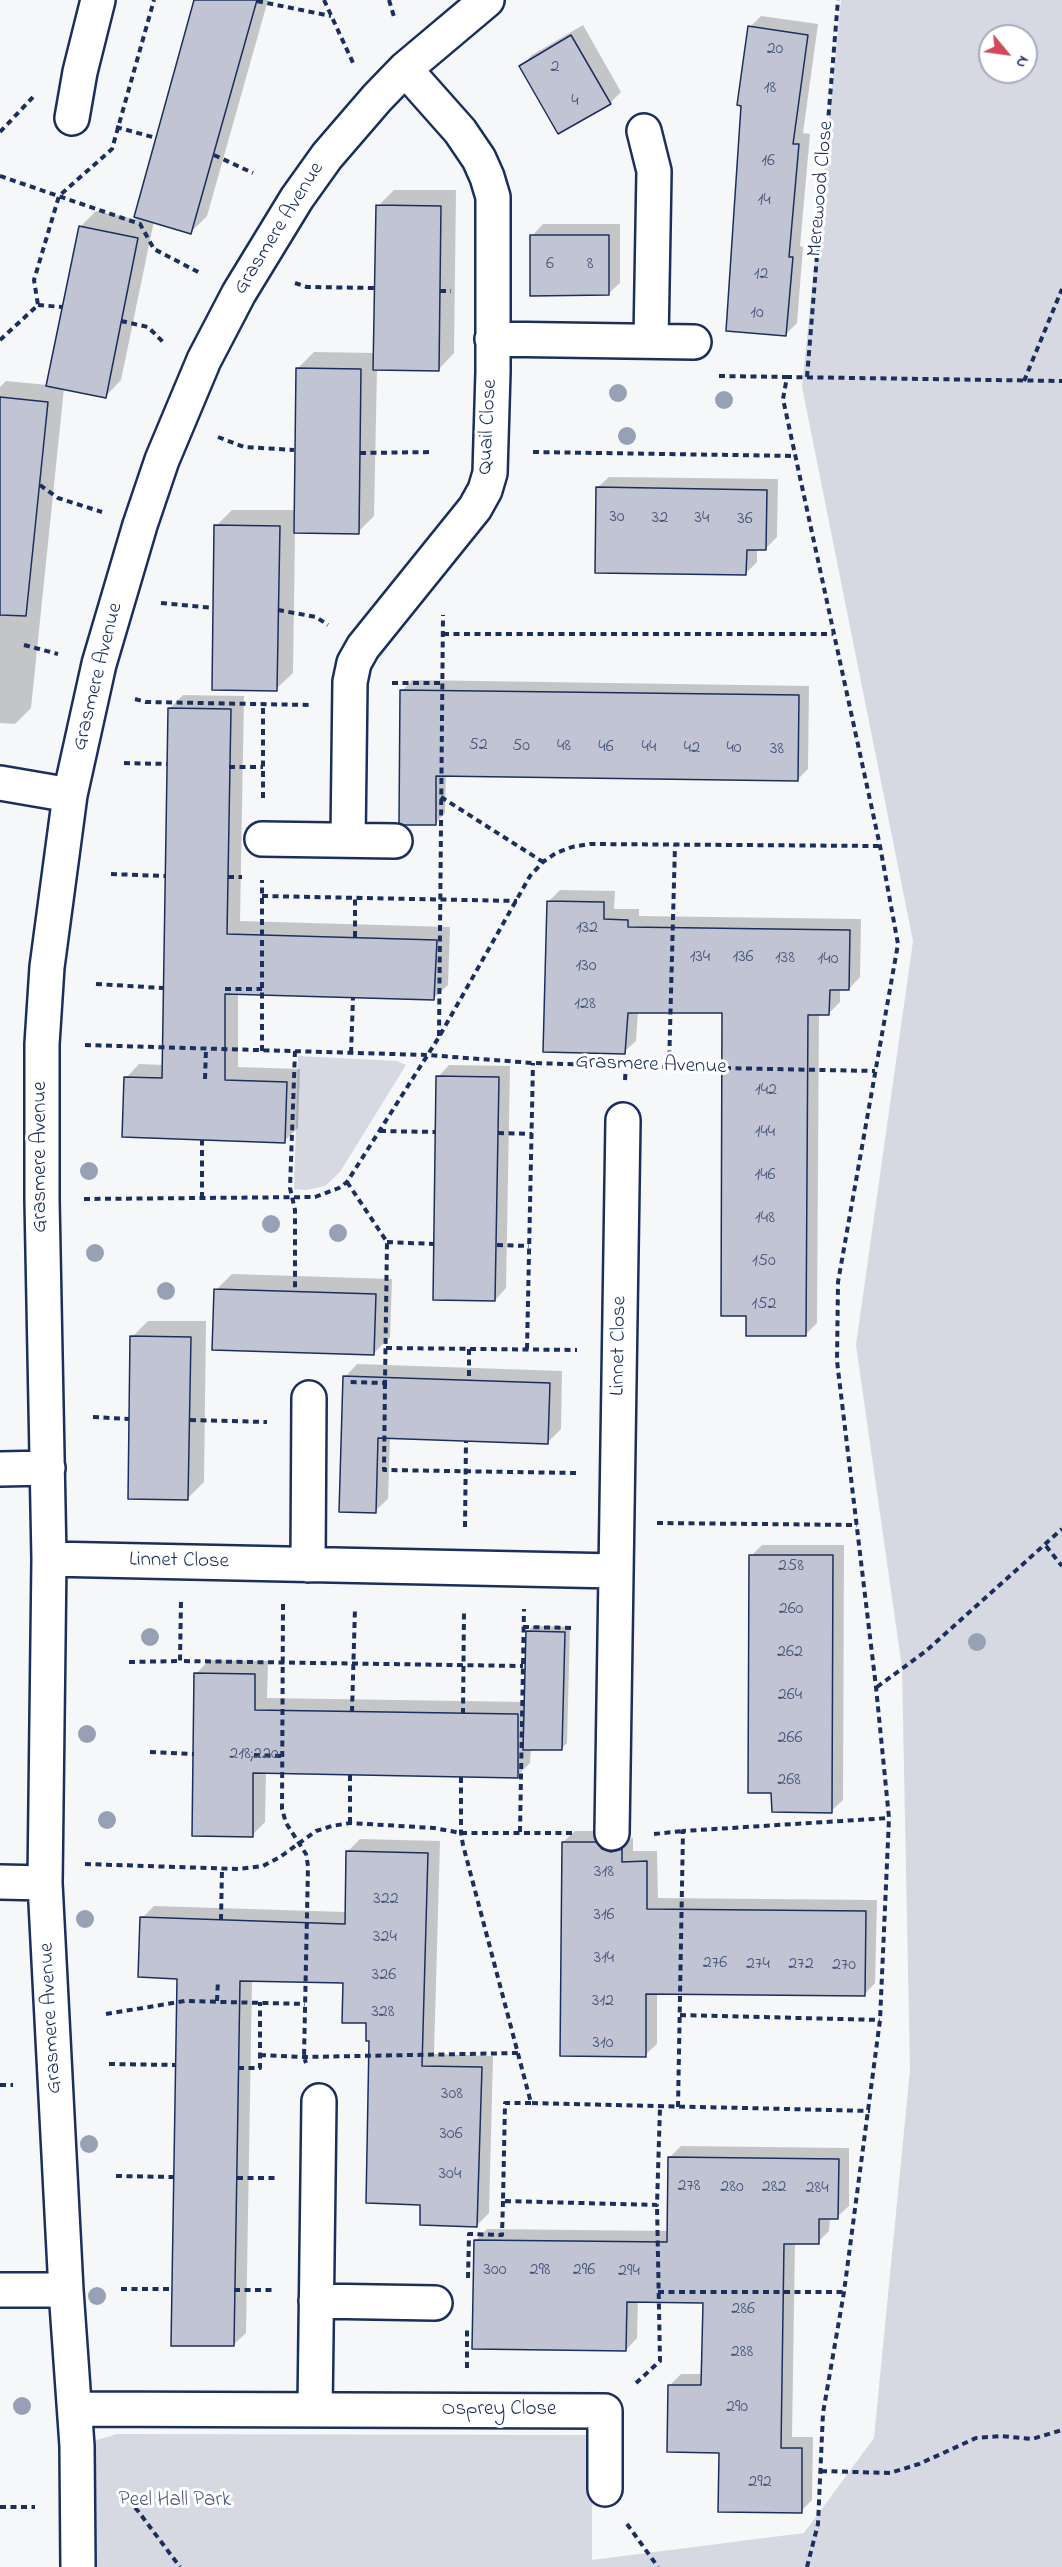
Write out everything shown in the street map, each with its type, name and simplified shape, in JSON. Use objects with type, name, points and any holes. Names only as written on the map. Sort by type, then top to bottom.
[{"type":"street","points":[[72,118],[80,72],[98,0]]},
{"type":"street","name":"Grasmere Avenue","points":[[78,2567],[77,2445],[66,2290],[45,1873],[49,1559],[42,1200],[42,1044],[47,967],[70,795],[97,673],[140,525],[162,460],[204,360],[239,293],[297,198],[327,156],[405,69],[487,0]]},
{"type":"street","name":"Quail Close","points":[[348,840],[349,694],[354,663],[363,647],[475,508],[485,490],[490,473],[492,197],[479,159],[460,131],[405,69]]},
{"type":"street","points":[[644,131],[654,171],[651,341]]},
{"type":"street","points":[[492,339],[694,342]]},
{"type":"street","points":[[0,783],[70,795]]},
{"type":"street","points":[[262,839],[395,841]]},
{"type":"street","name":"Linnet Close","points":[[612,1833],[623,1120]]},
{"type":"street","points":[[295,1564],[309,1410]]},
{"type":"street","points":[[0,1469],[48,1468]]},
{"type":"street","name":"Linnet Close","points":[[49,1559],[616,1571]]},
{"type":"street","points":[[0,1882],[45,1873]]},
{"type":"street","points":[[315,2410],[319,2101]]},
{"type":"street","points":[[0,2290],[66,2290]]},
{"type":"street","points":[[316,2301],[435,2303]]},
{"type":"street","name":"Osprey Close","points":[[75,2409],[605,2411]]},
{"type":"street","points":[[605,2411],[605,2489]]},
{"type":"path","points":[[38,305],[34,280],[59,196],[112,149],[154,0]]},
{"type":"path","points":[[324,0],[349,57],[377,98]]},
{"type":"path","points":[[389,0],[395,20]]},
{"type":"path","name":"Merewood Close","points":[[807,377],[838,0]]},
{"type":"path","points":[[257,1],[331,16]]},
{"type":"path","points":[[214,155],[253,173]]},
{"type":"path","points":[[0,176],[140,224],[154,249],[239,293]]},
{"type":"path","points":[[293,283],[307,287],[375,288]]},
{"type":"path","points":[[1024,381],[1062,289]]},
{"type":"path","points":[[0,340],[38,305],[62,308]]},
{"type":"path","points":[[122,321],[148,327],[163,342]]},
{"type":"path","points":[[807,2567],[818,2524],[823,2413],[844,2292],[870,2111],[880,2020],[889,1818],[876,1687],[837,1360],[838,1282],[898,944],[880,846],[783,399],[787,377],[1062,381]]},
{"type":"path","points":[[218,437],[244,447],[294,450]]},
{"type":"path","points":[[360,453],[433,452]]},
{"type":"path","points":[[491,452],[796,456]]},
{"type":"path","points":[[40,485],[58,498],[140,525]]},
{"type":"path","points":[[161,603],[213,608]]},
{"type":"path","points":[[278,610],[316,617],[363,647]]},
{"type":"path","points":[[439,1037],[443,612]]},
{"type":"path","points":[[443,634],[833,634]]},
{"type":"path","points":[[24,645],[58,654]]},
{"type":"path","name":"Grasmere Avenue","points":[[134,699],[146,702],[349,694],[443,683]]},
{"type":"path","points":[[124,763],[167,764]]},
{"type":"path","points":[[230,766],[263,767]]},
{"type":"path","points":[[441,796],[543,862]]},
{"type":"path","points":[[618,1474],[384,1470],[387,1242],[347,1182],[439,1037],[530,876],[543,862],[572,847],[590,844],[880,846]]},
{"type":"path","points":[[669,1067],[675,845]]},
{"type":"path","points":[[111,874],[165,876]]},
{"type":"path","points":[[262,896],[517,901]]},
{"type":"path","points":[[355,937],[356,898]]},
{"type":"path","points":[[96,984],[163,988]]},
{"type":"path","points":[[225,989],[262,989]]},
{"type":"path","points":[[351,1053],[352,998]]},
{"type":"path","name":"Grasmere Avenue","points":[[85,1045],[428,1055],[533,1063],[875,1071]]},
{"type":"path","points":[[205,1079],[206,1049]]},
{"type":"path","points":[[295,1051],[290,1188],[295,1210],[295,1292]]},
{"type":"path","points":[[527,1350],[533,1063]]},
{"type":"path","points":[[380,1131],[435,1132]]},
{"type":"path","points":[[498,1133],[532,1134]]},
{"type":"path","points":[[202,1140],[202,1198]]},
{"type":"path","name":"Grasmere Avenue","points":[[83,1199],[293,1197],[327,1194],[347,1182]]},
{"type":"path","points":[[387,1242],[434,1244]]},
{"type":"path","points":[[496,1245],[530,1246]]},
{"type":"path","points":[[386,1348],[620,1351]]},
{"type":"path","points":[[469,1349],[469,1381]]},
{"type":"path","points":[[190,1420],[309,1410],[310,1382],[385,1383]]},
{"type":"path","points":[[93,1417],[129,1419]]},
{"type":"path","points":[[463,1714],[466,1441]]},
{"type":"path","points":[[617,1523],[857,1525]]},
{"type":"path","points":[[876,1687],[926,1651],[1046,1546],[1062,1529]]},
{"type":"path","points":[[1046,1546],[1062,1566]]},
{"type":"path","points":[[180,1661],[182,1562]]},
{"type":"path","points":[[295,1564],[282,1663],[282,1809],[286,1823],[300,1842],[308,1866],[304,2057],[319,2101]]},
{"type":"path","points":[[352,1712],[356,1566]]},
{"type":"path","points":[[520,1832],[524,1569]]},
{"type":"path","points":[[523,1627],[615,1629]]},
{"type":"path","points":[[129,1662],[523,1666]]},
{"type":"path","points":[[150,1752],[194,1754]]},
{"type":"path","points":[[254,1755],[282,1756]]},
{"type":"path","points":[[350,1775],[350,1823]]},
{"type":"path","points":[[461,1777],[461,1833],[531,2103]]},
{"type":"path","points":[[45,1873],[239,1869],[263,1866],[316,1831],[350,1823],[434,1827],[461,1833],[660,1834],[889,1818]]},
{"type":"path","points":[[678,2107],[683,1831]]},
{"type":"path","points":[[221,1920],[222,1868]]},
{"type":"path","points":[[218,1980],[218,2001]]},
{"type":"path","points":[[106,2014],[185,2001],[305,2004]]},
{"type":"path","points":[[238,2068],[260,2068],[260,2002]]},
{"type":"path","points":[[680,2016],[880,2020]]},
{"type":"path","points":[[260,2055],[304,2057],[518,2053]]},
{"type":"path","points":[[109,2064],[176,2065]]},
{"type":"path","points":[[657,2205],[503,2201],[505,2103],[870,2111]]},
{"type":"path","points":[[605,2411],[660,2361],[657,2205],[660,2107]]},
{"type":"path","points":[[116,2176],[174,2178]]},
{"type":"path","points":[[121,2289],[172,2289]]},
{"type":"path","points":[[658,2292],[844,2292]]},
{"type":"path","points":[[821,2471],[890,2473],[919,2464],[976,2438],[1000,2436],[1032,2439],[1062,2430]]},
{"type":"path","points":[[77,2445],[138,2511],[180,2567]]},
{"type":"path","points":[[605,2489],[658,2567]]},
{"type":"green space","name":"Peel Hall Park","points":[[841,0],[1062,0],[1062,2567],[78,2567],[77,2446],[117,2434],[592,2435],[592,2560],[804,2533],[874,2438],[910,2070],[902,1668],[856,1345],[913,941],[802,387]]},
{"type":"green space","points":[[298,1056],[397,1061],[406,1065],[340,1172],[325,1186],[306,1190],[294,1189]]},
{"type":"building","points":[[194,0],[257,0],[191,234],[134,217]]},
{"type":"building","points":[[748,26],[808,35],[793,144],[799,144],[789,257],[793,257],[786,336],[726,331],[741,106],[737,105]]},
{"type":"building","points":[[571,35],[611,104],[558,134],[519,66]]},
{"type":"building","points":[[376,205],[441,206],[439,371],[373,370]]},
{"type":"building","points":[[79,226],[138,238],[106,398],[46,386]]},
{"type":"building","points":[[530,235],[609,235],[609,295],[530,296]]},
{"type":"building","points":[[296,368],[361,369],[359,534],[294,533]]},
{"type":"building","points":[[0,397],[48,402],[26,616],[0,615]]},
{"type":"building","points":[[596,487],[767,490],[766,550],[747,550],[746,575],[595,573]]},
{"type":"building","points":[[214,525],[280,526],[277,691],[212,690]]},
{"type":"building","points":[[400,690],[799,695],[798,781],[436,776],[436,825],[404,825],[399,823]]},
{"type":"building","points":[[168,708],[231,709],[227,934],[437,940],[434,1000],[225,994],[225,1080],[287,1082],[285,1143],[122,1137],[124,1077],[162,1078]]},
{"type":"building","points":[[547,901],[604,902],[604,919],[628,920],[628,927],[850,930],[849,990],[830,990],[829,1015],[808,1015],[806,1336],[746,1336],[746,1316],[721,1316],[722,1013],[628,1013],[625,1054],[543,1052]]},
{"type":"building","points":[[436,1076],[499,1077],[495,1301],[433,1300]]},
{"type":"building","points":[[214,1289],[376,1294],[374,1355],[212,1350]]},
{"type":"building","points":[[130,1336],[191,1337],[188,1500],[128,1499]]},
{"type":"building","points":[[343,1376],[550,1383],[548,1444],[378,1438],[376,1513],[339,1512]]},
{"type":"building","points":[[749,1555],[833,1555],[832,1813],[772,1812],[771,1793],[748,1793]]},
{"type":"building","points":[[526,1631],[565,1632],[562,1750],[523,1750]]},
{"type":"building","points":[[194,1673],[255,1674],[255,1710],[518,1714],[518,1778],[253,1773],[253,1837],[192,1836]]},
{"type":"building","points":[[562,1842],[596,1842],[602,1849],[611,1852],[622,1849],[622,1862],[647,1861],[647,1909],[866,1911],[865,1996],[646,1994],[646,2057],[560,2056]]},
{"type":"building","points":[[346,1851],[428,1853],[422,2066],[482,2067],[477,2227],[420,2225],[420,2205],[366,2203],[369,2041],[366,2041],[366,2023],[342,2023],[343,1983],[240,1981],[234,2346],[171,2346],[177,1979],[138,1977],[140,1917],[345,1924]]},
{"type":"building","points":[[668,2157],[839,2159],[838,2219],[819,2219],[819,2244],[784,2244],[781,2448],[802,2448],[802,2513],[718,2512],[719,2453],[667,2452],[668,2385],[701,2385],[703,2303],[627,2302],[626,2351],[472,2349],[474,2240],[667,2242]]}]
